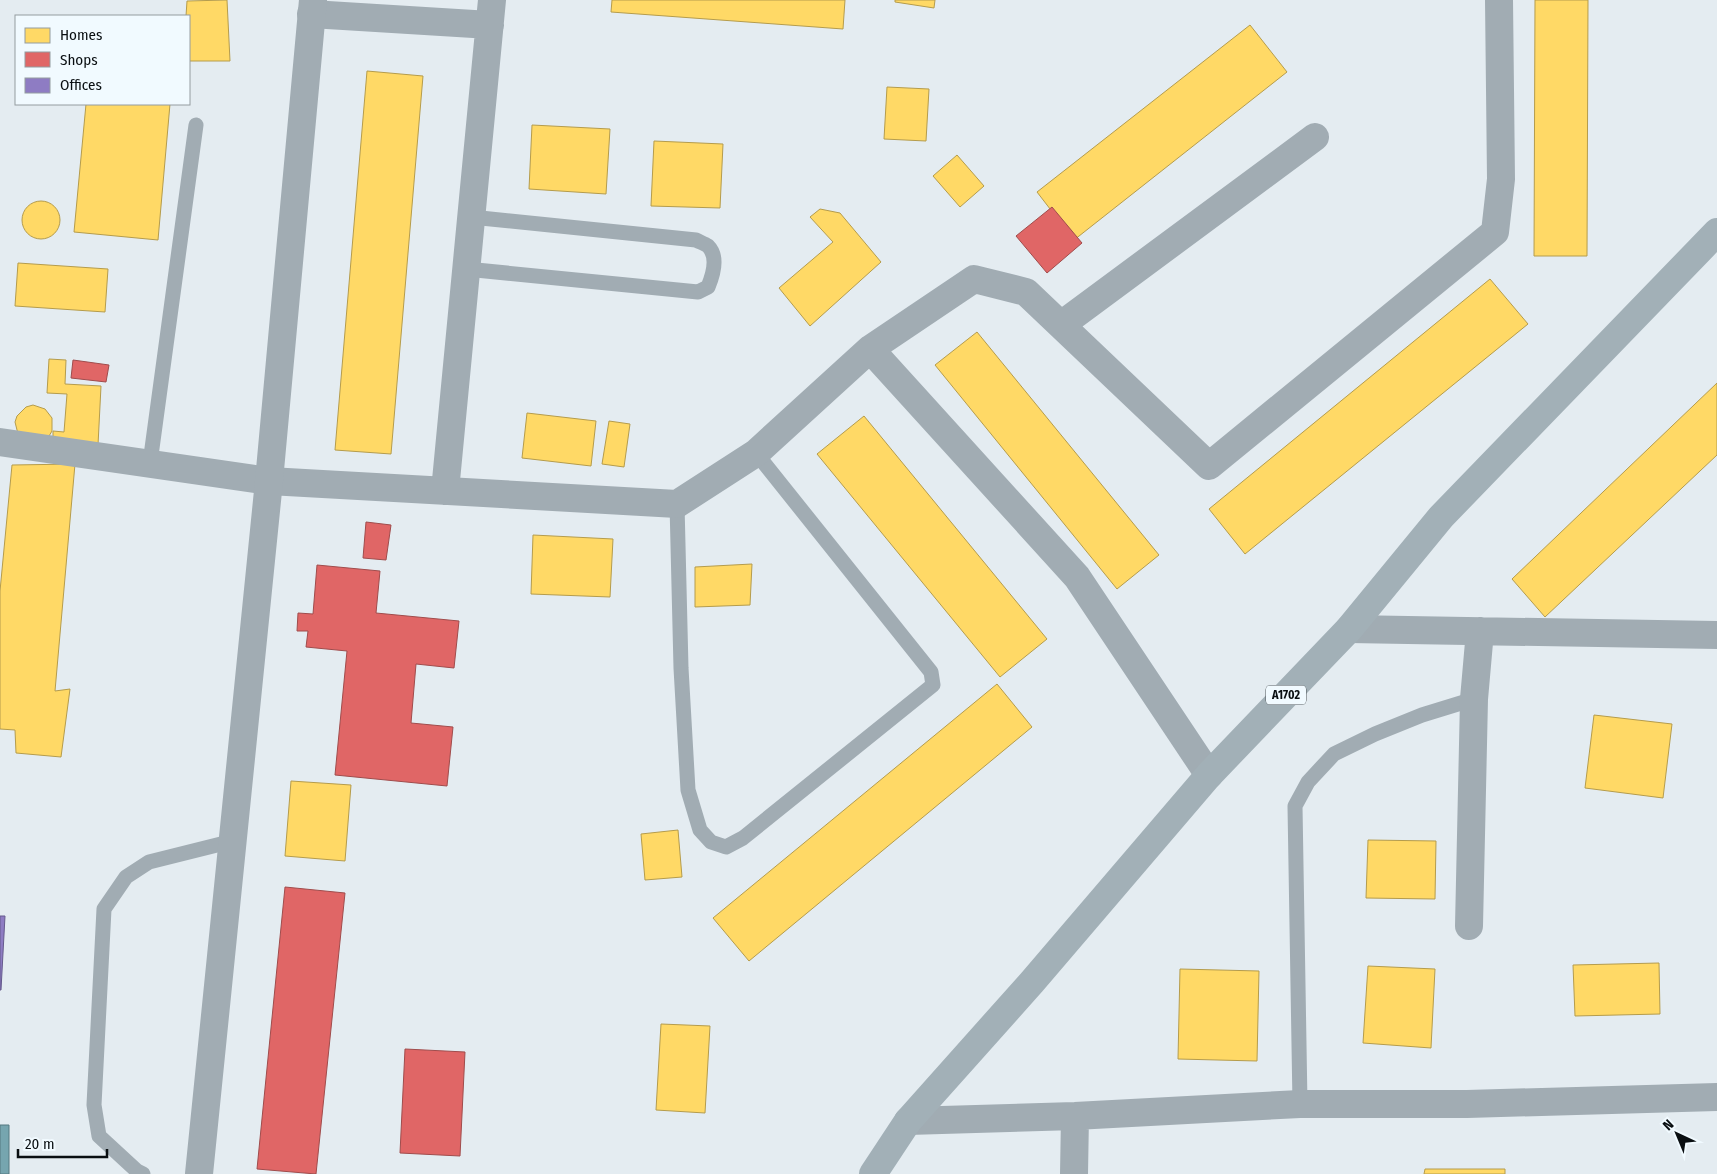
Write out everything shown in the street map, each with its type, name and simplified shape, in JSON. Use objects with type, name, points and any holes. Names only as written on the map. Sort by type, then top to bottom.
[{"type":"highway","name":"A1702","points":[[873,1174],[908,1121],[1032,982],[1209,775],[1349,629],[1441,517],[1717,232]]},
{"type":"street","points":[[0,442],[269,481],[676,504],[756,453],[870,349],[974,279],[1026,292],[1209,466],[1495,232],[1501,180],[1499,0]]},
{"type":"street","points":[[200,1174],[269,481],[312,7],[491,13],[445,491]]},
{"type":"street","points":[[1061,325],[1315,137]]},
{"type":"street","points":[[870,349],[1077,577],[1209,775]]},
{"type":"street","points":[[1349,629],[1717,635]]},
{"type":"street","points":[[1469,926],[1474,699],[1480,631]]},
{"type":"street","points":[[908,1121],[1075,1116],[1300,1104],[1468,1104],[1717,1096]]},
{"type":"street","points":[[1074,1174],[1075,1116]]},
{"type":"lane","points":[[150,463],[196,125]]},
{"type":"lane","points":[[466,269],[698,292],[708,287],[714,271],[713,256],[708,247],[696,240],[471,217]]},
{"type":"lane","points":[[676,504],[688,790],[700,830],[711,842],[726,847],[743,838],[933,685],[931,672],[756,453]]},
{"type":"lane","points":[[1300,1104],[1295,806],[1308,782],[1334,754],[1422,715],[1474,699]]},
{"type":"lane","points":[[143,1174],[99,1136],[94,1105],[104,908],[126,877],[149,862],[233,841]]},
{"type":"building: Homes","points":[[227,0],[230,61],[190,61],[190,15],[186,15],[187,1]]},
{"type":"building: Homes","points":[[612,0],[845,0],[843,29],[611,12]]},
{"type":"building: Homes","points":[[895,0],[935,0],[934,8],[895,2]]},
{"type":"building: Homes","points":[[1535,0],[1588,0],[1587,256],[1534,256]]},
{"type":"building: Homes","points":[[1250,25],[1287,72],[1074,240],[1037,192]]},
{"type":"building: Homes","points":[[367,71],[423,76],[391,454],[335,450]]},
{"type":"building: Homes","points":[[887,87],[929,89],[926,141],[884,139]]},
{"type":"building: Homes","points":[[86,105],[170,105],[158,240],[74,232]]},
{"type":"building: Homes","points":[[532,125],[610,129],[606,194],[529,189]]},
{"type":"building: Homes","points":[[654,141],[723,144],[720,208],[651,206]]},
{"type":"building: Homes","points":[[957,155],[984,186],[960,207],[933,176]]},
{"type":"building: Homes","points":[[41,201],[54,207],[60,220],[54,233],[41,239],[28,233],[22,220],[28,207]]},
{"type":"building: Homes","points":[[820,209],[840,213],[881,262],[810,326],[779,288],[833,242],[810,217]]},
{"type":"building: Homes","points":[[18,263],[108,269],[105,312],[15,306]]},
{"type":"building: Homes","points":[[1490,279],[1528,324],[1245,554],[1209,509]]},
{"type":"building: Homes","points":[[977,332],[1159,555],[1117,589],[935,365]]},
{"type":"building: Homes","points":[[49,359],[66,360],[65,384],[101,386],[98,445],[53,443],[53,431],[64,432],[67,394],[47,393]]},
{"type":"building: Homes","points":[[1717,383],[1717,455],[1545,617],[1512,579]]},
{"type":"building: Homes","points":[[33,405],[45,409],[52,418],[52,431],[49,436],[18,434],[15,422],[17,416],[26,407]]},
{"type":"building: Homes","points":[[527,413],[596,421],[591,466],[522,458]]},
{"type":"building: Homes","points":[[864,416],[1047,639],[1000,677],[817,454]]},
{"type":"building: Homes","points":[[609,421],[630,424],[624,467],[602,464]]},
{"type":"building: Homes","points":[[75,464],[55,691],[70,689],[61,757],[16,753],[15,730],[0,729],[0,591],[12,465]]},
{"type":"building: Homes","points":[[533,535],[613,539],[610,597],[531,594]]},
{"type":"building: Homes","points":[[752,564],[750,605],[695,607],[695,567]]},
{"type":"building: Homes","points":[[997,684],[1032,727],[749,961],[713,918]]},
{"type":"building: Homes","points":[[1594,715],[1672,724],[1663,798],[1585,788]]},
{"type":"building: Homes","points":[[291,781],[351,785],[345,861],[285,856]]},
{"type":"building: Homes","points":[[678,830],[682,877],[645,880],[641,834]]},
{"type":"building: Homes","points":[[1368,840],[1436,841],[1435,899],[1366,898]]},
{"type":"building: Homes","points":[[1659,963],[1660,1014],[1575,1016],[1573,965]]},
{"type":"building: Homes","points":[[1368,966],[1435,969],[1431,1048],[1363,1043]]},
{"type":"building: Homes","points":[[1180,969],[1259,971],[1257,1061],[1178,1059]]},
{"type":"building: Homes","points":[[661,1024],[710,1026],[705,1113],[656,1110]]},
{"type":"building: Homes","points":[[1425,1169],[1505,1169],[1505,1174],[1424,1174]]},
{"type":"building: Shops","points":[[1052,207],[1082,243],[1047,273],[1016,236]]},
{"type":"building: Shops","points":[[73,360],[109,365],[106,382],[71,378]]},
{"type":"building: Shops","points":[[366,522],[391,525],[386,560],[363,558]]},
{"type":"building: Shops","points":[[317,565],[380,571],[376,613],[459,621],[454,668],[416,664],[411,723],[453,727],[447,786],[335,775],[347,651],[306,647],[308,631],[297,631],[298,613],[313,614]]},
{"type":"building: Shops","points":[[285,887],[345,893],[316,1174],[257,1169]]},
{"type":"building: Shops","points":[[405,1049],[465,1052],[460,1156],[400,1153]]},
{"type":"building: Offices","points":[[0,916],[5,916],[1,990],[0,990]]},
{"type":"building: Public","points":[[0,1125],[9,1125],[9,1174],[0,1174]]}]
